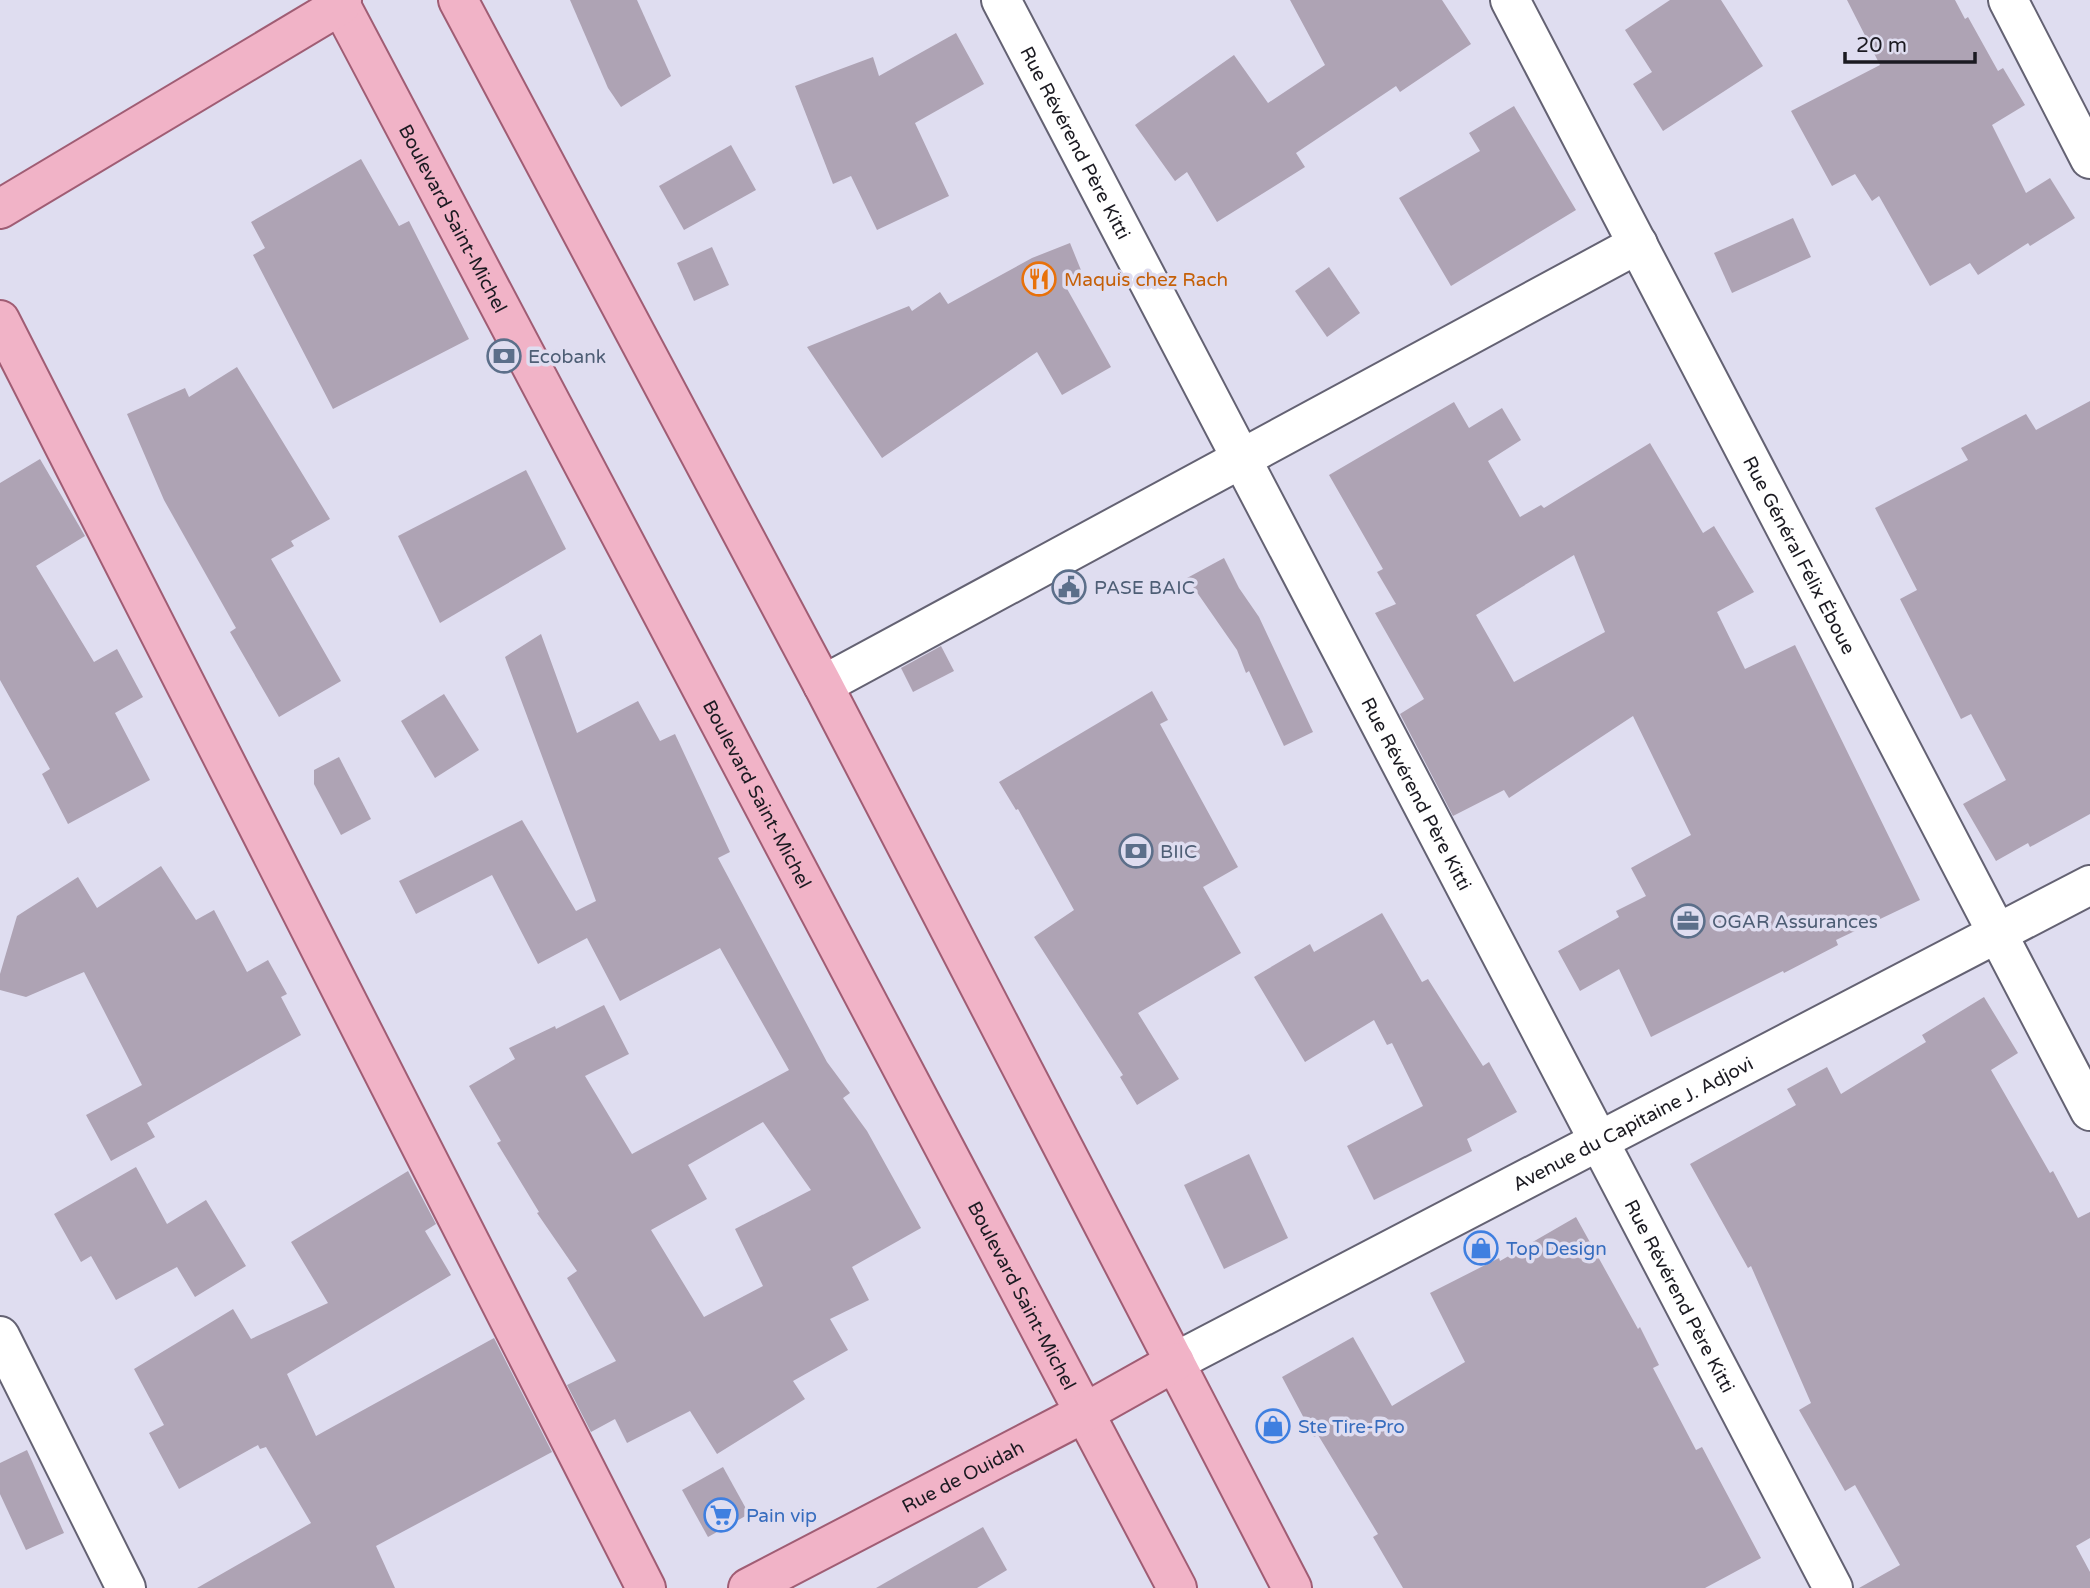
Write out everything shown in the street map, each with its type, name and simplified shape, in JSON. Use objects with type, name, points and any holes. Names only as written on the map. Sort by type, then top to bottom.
[{"type":"main road","points":[[458,0],[823,685],[1292,1588]]},
{"type":"main road","points":[[0,209],[340,2]]},
{"type":"main road","name":"Boulevard Saint-Michel","points":[[340,2],[1177,1588]]},
{"type":"main road","points":[[0,320],[646,1588]]},
{"type":"main road","name":"Rue de Ouidah","points":[[748,1588],[1086,1412],[1175,1362]]},
{"type":"street","name":"Rue Révérend Père Kitti","points":[[1001,0],[1833,1588]]},
{"type":"street","name":"Rue Général Félix Éboue","points":[[1510,0],[2090,1111]]},
{"type":"street","points":[[2008,0],[2090,159]]},
{"type":"street","points":[[823,685],[1638,244]]},
{"type":"street","name":"Avenue du Capitaine J. Adjovi","points":[[1175,1362],[2090,885]]},
{"type":"street","points":[[0,1336],[126,1588]]},
{"type":"building","points":[[570,0],[637,0],[671,76],[621,107],[608,88]]},
{"type":"building","points":[[1290,0],[1442,0],[1471,44],[1400,92],[1396,86],[1296,153],[1305,167],[1217,222],[1187,172],[1175,181],[1135,125],[1234,55],[1268,103],[1325,65]]},
{"type":"building","points":[[1670,0],[1721,0],[1763,66],[1663,131],[1633,84],[1652,72],[1625,30]]},
{"type":"building","points":[[1847,0],[1955,0],[1965,19],[1968,17],[1998,71],[2003,68],[2025,105],[1992,125],[2026,193],[2050,178],[2075,218],[2030,246],[2028,243],[1978,275],[1970,263],[1930,286],[1879,196],[1872,201],[1855,174],[1832,186],[1791,111],[1880,65]]},
{"type":"building","points":[[956,33],[984,84],[915,123],[949,196],[877,230],[851,176],[833,184],[795,86],[873,57],[879,76]]},
{"type":"building","points":[[1514,106],[1576,210],[1451,286],[1399,198],[1480,151],[1469,133]]},
{"type":"building","points":[[731,145],[756,190],[684,230],[659,186]]},
{"type":"building","points":[[361,159],[399,226],[409,221],[469,339],[333,409],[253,255],[265,248],[251,222]]},
{"type":"building","points":[[1793,218],[1811,257],[1732,293],[1714,253]]},
{"type":"building","points":[[1070,243],[1085,280],[1066,287],[1111,367],[1062,395],[1037,352],[882,458],[807,347],[909,306],[912,311],[940,292],[948,304],[1032,258]]},
{"type":"building","points":[[712,247],[729,285],[694,301],[677,263]]},
{"type":"building","points":[[1329,267],[1360,313],[1327,337],[1295,291]]},
{"type":"building","points":[[237,367],[330,519],[291,541],[294,546],[271,559],[341,681],[279,717],[230,632],[236,628],[164,500],[127,414],[185,388],[189,397]]},
{"type":"building","points":[[2090,401],[2090,814],[2030,847],[2028,843],[1996,861],[1963,804],[2006,780],[1971,714],[1961,719],[1900,599],[1917,590],[1875,508],[1968,460],[1961,448],[2026,414],[2036,430]]},
{"type":"building","points":[[1454,402],[1469,428],[1502,408],[1521,440],[1488,461],[1520,517],[1541,505],[1544,508],[1650,443],[1703,533],[1714,526],[1754,592],[1717,612],[1745,669],[1795,645],[1920,900],[1836,940],[1838,945],[1784,973],[1783,971],[1651,1037],[1619,969],[1580,991],[1558,951],[1619,917],[1616,911],[1646,896],[1631,868],[1691,835],[1633,716],[1509,798],[1504,790],[1453,816],[1400,714],[1424,699],[1375,613],[1396,604],[1377,572],[1383,569],[1329,475]],"holes":[[[1574,555],[1605,632],[1514,682],[1476,615]]]},
{"type":"building","points":[[40,459],[85,536],[36,566],[94,662],[117,649],[143,697],[115,713],[150,780],[68,824],[42,774],[50,769],[0,680],[0,483]]},
{"type":"building","points":[[526,470],[566,549],[440,623],[398,536]]},
{"type":"building","points":[[1224,558],[1239,588],[1259,617],[1313,732],[1284,746],[1237,650],[1187,578]]},
{"type":"building","points":[[541,634],[577,733],[638,701],[660,741],[675,734],[730,852],[718,858],[827,1062],[850,1093],[843,1098],[867,1131],[921,1228],[852,1267],[869,1300],[830,1319],[848,1350],[793,1381],[805,1399],[717,1454],[690,1411],[627,1443],[615,1419],[591,1432],[567,1385],[616,1361],[567,1278],[577,1271],[537,1213],[539,1212],[497,1143],[501,1141],[469,1086],[515,1059],[509,1048],[604,1005],[629,1054],[585,1076],[632,1154],[789,1070],[720,948],[620,1001],[587,938],[538,964],[492,875],[416,914],[399,881],[522,820],[576,911],[596,901],[505,657]],"holes":[[[763,1122],[811,1190],[735,1229],[763,1286],[704,1317],[651,1230],[707,1199],[688,1165]]]},
{"type":"building","points":[[941,646],[954,671],[913,692],[901,668]]},
{"type":"building","points":[[1152,691],[1168,720],[1160,724],[1238,867],[1203,887],[1241,953],[1138,1013],[1179,1079],[1137,1105],[1120,1077],[1123,1075],[1034,937],[1074,910],[1018,809],[1016,810],[999,782]]},
{"type":"building","points":[[444,694],[479,750],[435,778],[401,721]]},
{"type":"building","points":[[339,757],[371,819],[341,835],[314,784],[314,770]]},
{"type":"building","points":[[161,866],[196,920],[214,910],[247,972],[268,960],[287,994],[281,997],[301,1035],[147,1123],[155,1137],[111,1161],[86,1115],[142,1085],[84,972],[26,997],[0,990],[0,974],[17,916],[78,877],[97,908]]},
{"type":"building","points":[[1382,913],[1422,982],[1428,979],[1483,1066],[1489,1062],[1517,1112],[1467,1139],[1472,1151],[1374,1200],[1347,1146],[1423,1106],[1392,1043],[1387,1045],[1374,1020],[1305,1062],[1254,977],[1310,944],[1314,952]]},
{"type":"building","points":[[1984,997],[2018,1053],[1991,1070],[2050,1173],[2053,1171],[2078,1218],[2090,1212],[2090,1538],[2076,1546],[2090,1572],[2090,1588],[1859,1588],[1900,1565],[1855,1485],[1845,1491],[1799,1410],[1811,1403],[1751,1266],[1748,1268],[1690,1164],[1796,1105],[1787,1089],[1827,1067],[1841,1094],[1926,1042],[1922,1035]]},
{"type":"building","points":[[1249,1154],[1288,1238],[1224,1269],[1184,1185]]},
{"type":"building","points":[[136,1167],[167,1224],[206,1200],[246,1266],[195,1297],[177,1267],[116,1300],[91,1256],[81,1262],[54,1214]]},
{"type":"building","points":[[408,1171],[436,1224],[425,1231],[451,1275],[287,1374],[316,1436],[494,1338],[552,1452],[376,1546],[395,1588],[197,1588],[311,1523],[266,1447],[260,1449],[258,1445],[179,1489],[149,1433],[164,1425],[134,1369],[233,1309],[251,1339],[328,1303],[291,1242]]},
{"type":"building","points":[[1576,1217],[1638,1329],[1640,1327],[1659,1365],[1653,1368],[1696,1450],[1702,1447],[1761,1558],[1705,1588],[1403,1588],[1373,1537],[1378,1534],[1318,1435],[1314,1437],[1282,1377],[1353,1337],[1392,1406],[1465,1362],[1430,1293],[1499,1258],[1500,1261]]},
{"type":"building","points":[[27,1450],[64,1533],[26,1550],[0,1494],[0,1463]]},
{"type":"building","points":[[723,1467],[749,1514],[708,1537],[682,1490]]},
{"type":"building","points":[[983,1527],[1007,1570],[977,1588],[876,1588]]},
{"type":"place","name":"Maquis chez Rach","points":[[1039,279]]},
{"type":"place","name":"Ecobank","points":[[504,356]]},
{"type":"place","name":"PASE BAIC","points":[[1069,587]]},
{"type":"place","name":"BIIC","points":[[1136,851]]},
{"type":"place","name":"OGAR Assurances","points":[[1688,921]]},
{"type":"place","name":"Top Design","points":[[1481,1248]]},
{"type":"place","name":"Ste Tire-Pro","points":[[1273,1426]]},
{"type":"place","name":"Pain vip","points":[[721,1515]]}]
